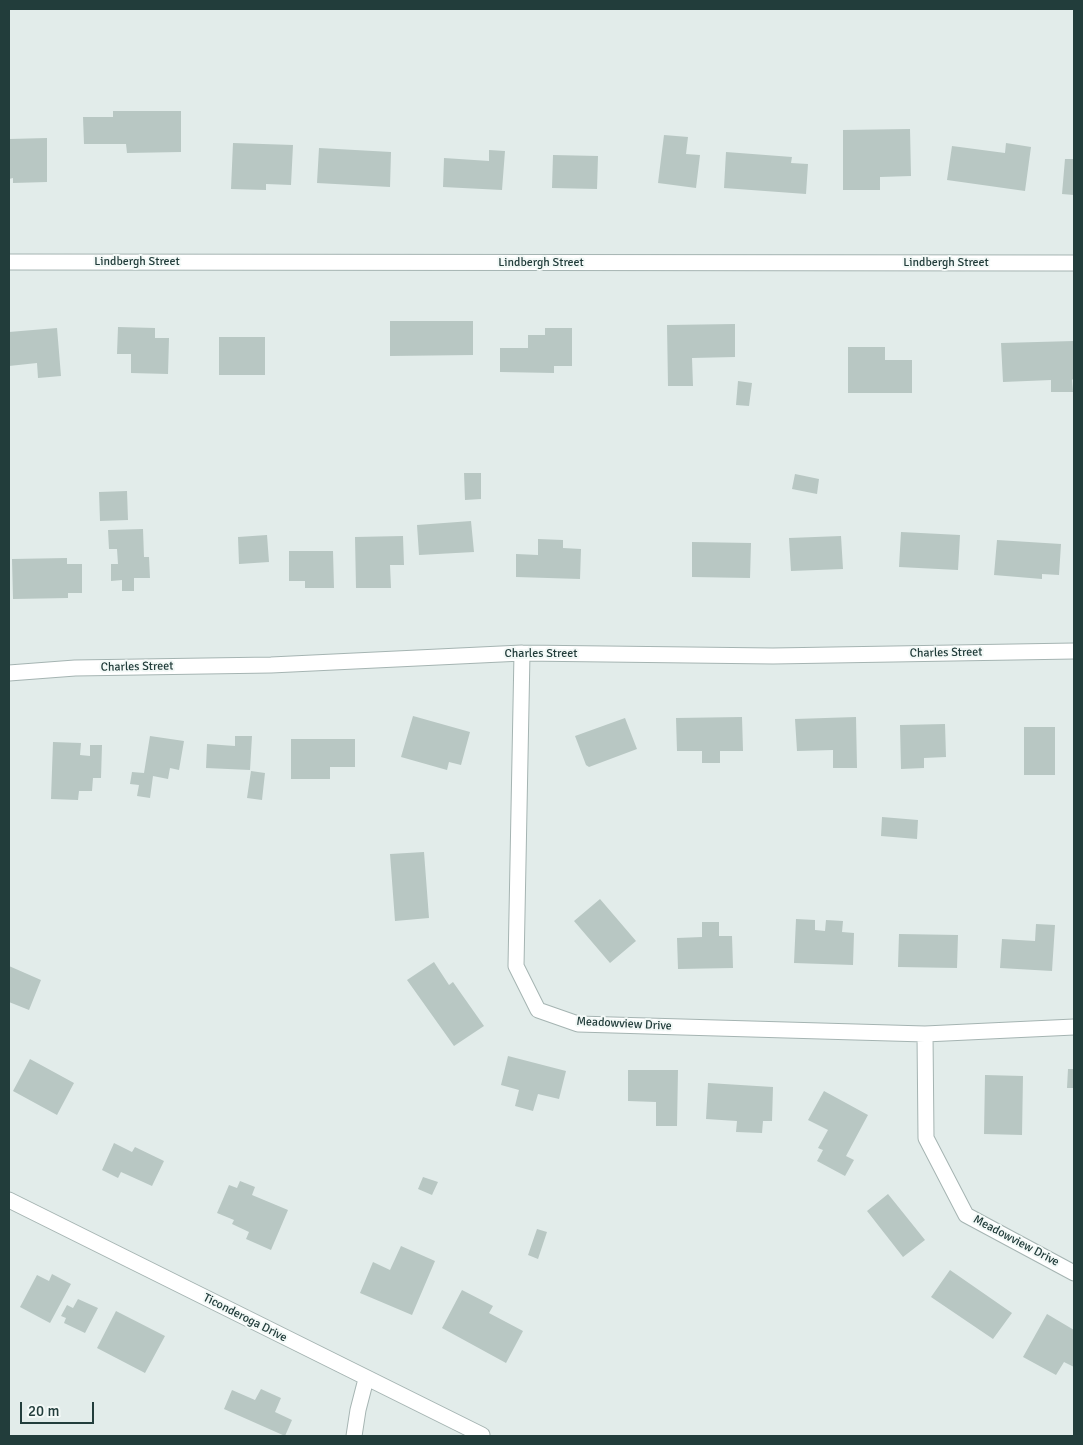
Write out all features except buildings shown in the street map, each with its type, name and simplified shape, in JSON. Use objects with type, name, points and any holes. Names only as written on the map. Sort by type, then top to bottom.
[{"type":"street","name":"Lindbergh Street","points":[[9,262],[1074,263]]},
{"type":"street","name":"Charles Street","points":[[9,673],[75,668],[271,665],[522,653],[773,656],[1074,651]]},
{"type":"street","name":"Meadowview Drive","points":[[522,653],[516,966],[538,1010],[578,1024],[925,1034],[1074,1028]]},
{"type":"street","name":"Meadowview Drive","points":[[925,1034],[926,1138],[966,1215],[1074,1273]]},
{"type":"street","name":"Ticonderoga Drive","points":[[9,1200],[482,1435]]},
{"type":"street","points":[[354,1436],[366,1379]]}]
